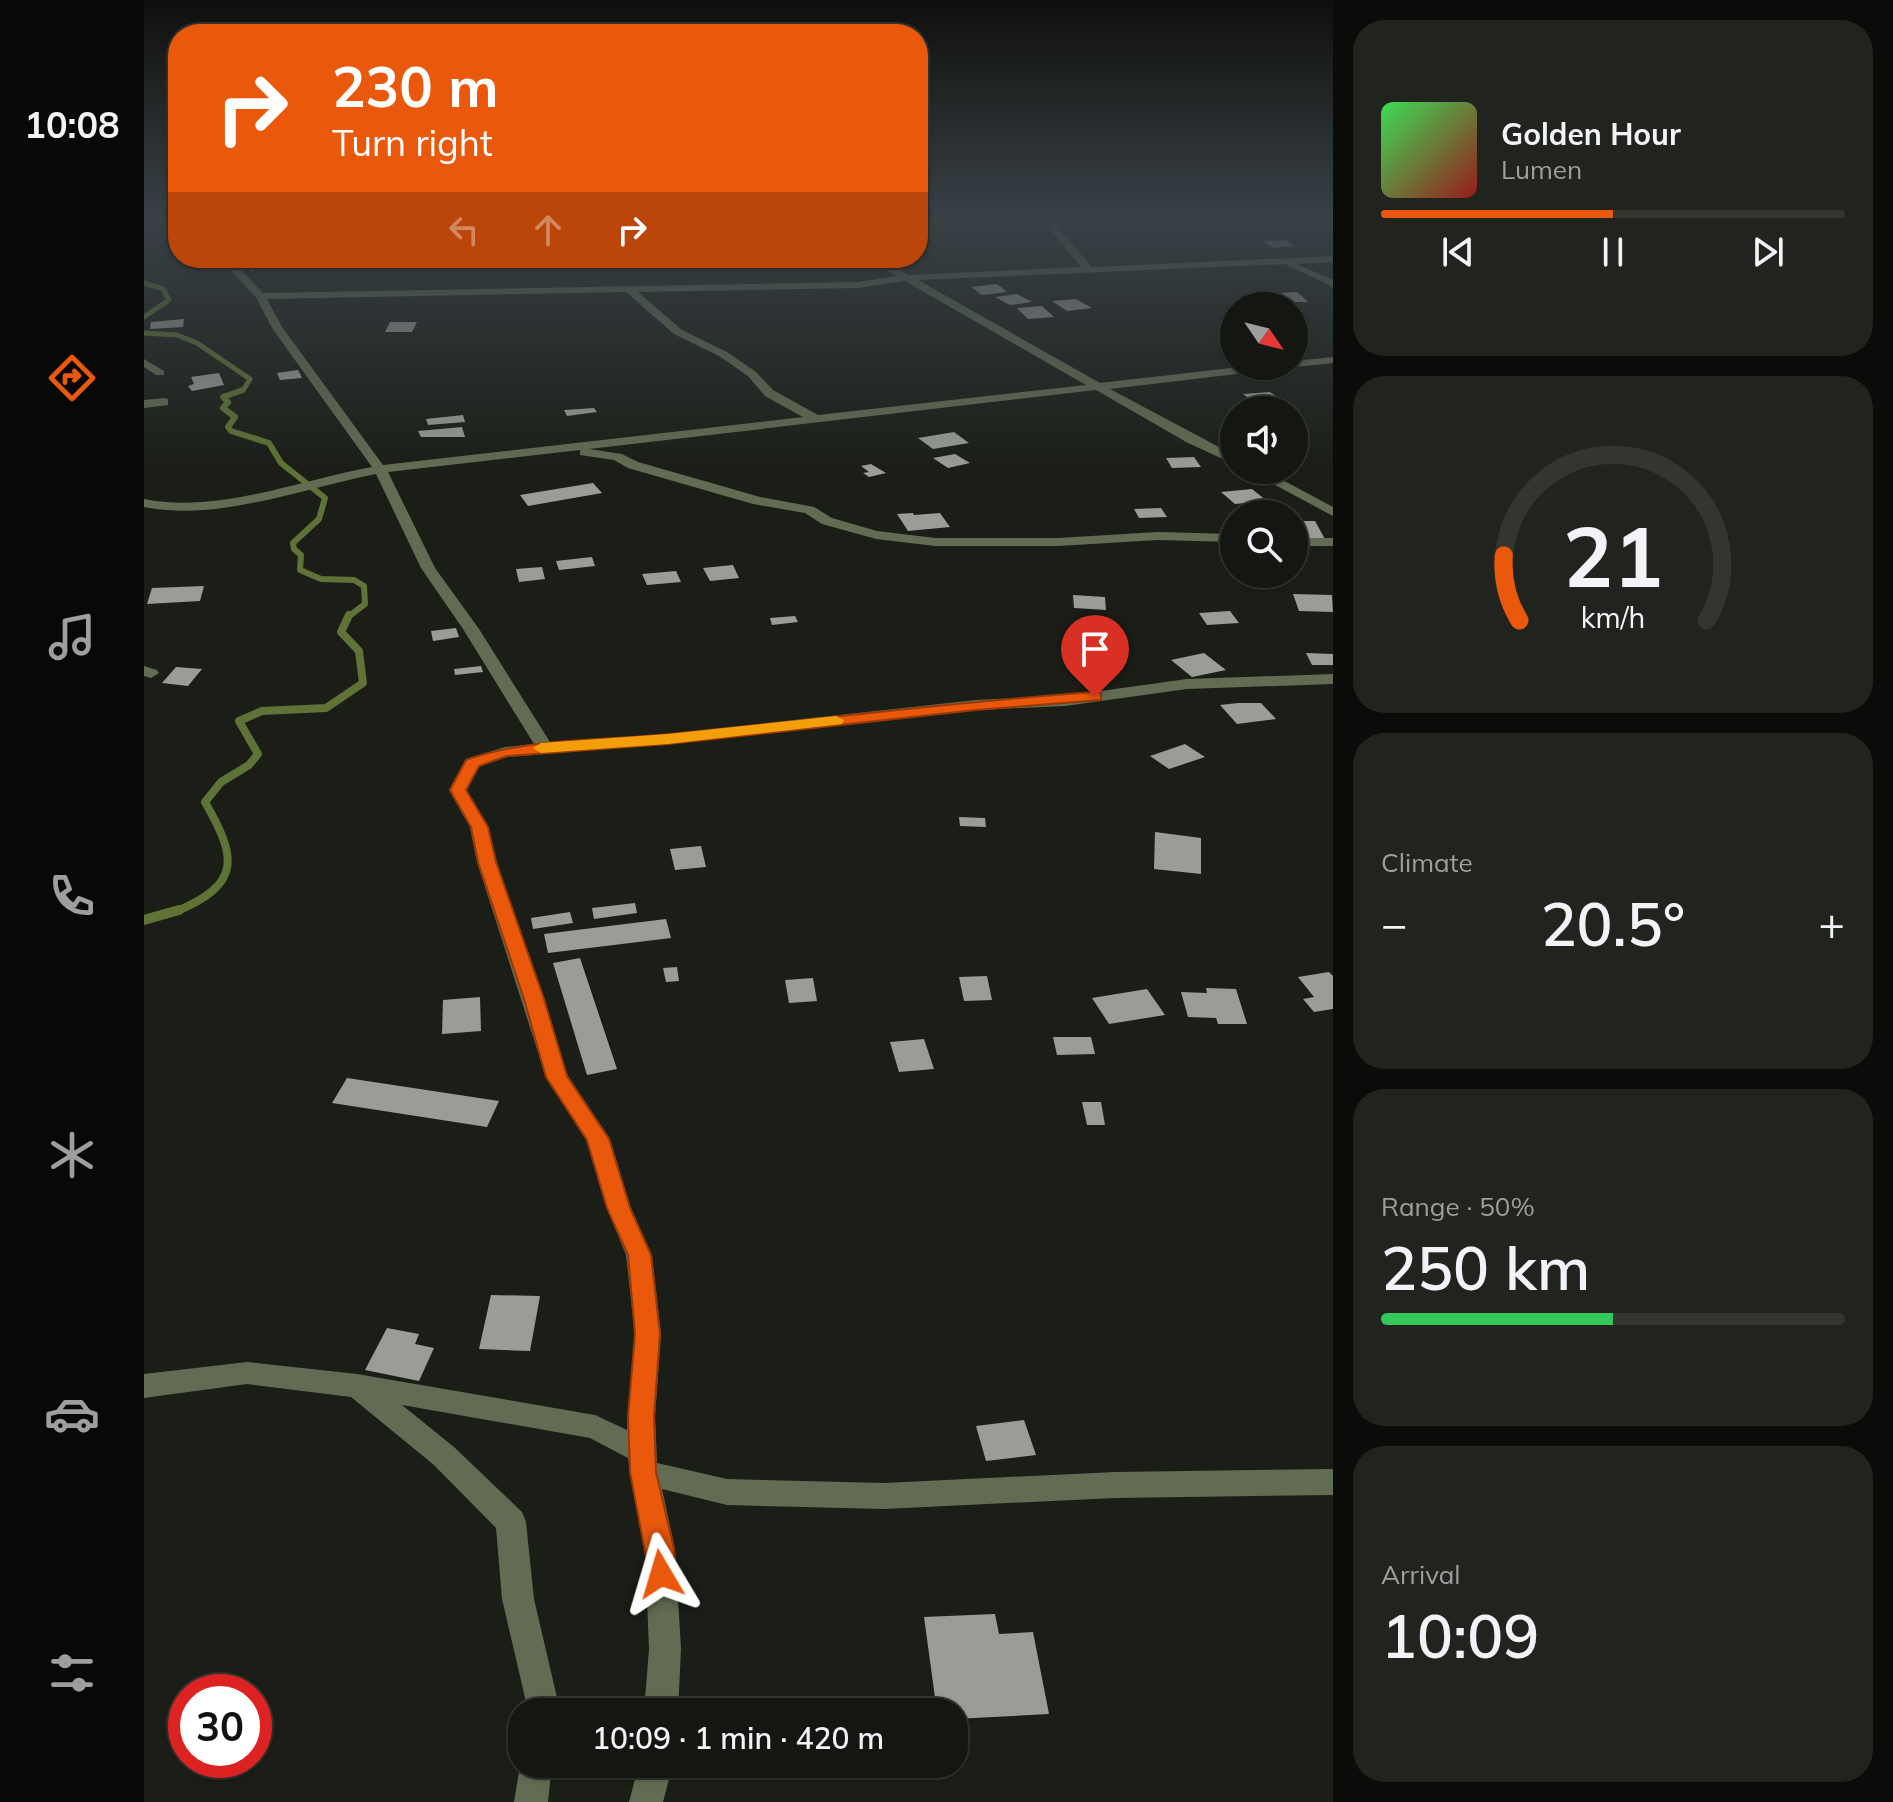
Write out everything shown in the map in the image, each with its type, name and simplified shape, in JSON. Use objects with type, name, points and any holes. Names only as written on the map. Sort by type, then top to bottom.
[{"type":"street","points":[[263,302],[277,328],[380,469],[428,568],[545,748]]},
{"type":"street","points":[[643,302],[678,332],[723,354],[752,374],[769,393],[816,419]]},
{"type":"street","points":[[950,302],[1220,453]]},
{"type":"street","points":[[1308,363],[1333,360]]},
{"type":"street","points":[[144,362],[160,373]]},
{"type":"street","points":[[144,503],[164,507],[268,498],[338,477],[380,469],[1220,373]]},
{"type":"street","points":[[144,404],[164,402]]},
{"type":"street","points":[[558,448],[617,457],[633,465],[726,492],[809,510],[827,521],[876,535],[970,543],[1158,536],[1220,538]]},
{"type":"street","points":[[1280,484],[1333,512]]},
{"type":"street","points":[[1308,542],[1333,542]]},
{"type":"street","points":[[662,1698],[665,1649],[660,1549],[643,1462],[641,1416],[648,1334],[639,1255],[619,1208],[598,1139],[557,1077],[487,862],[479,827],[458,790],[472,763],[505,752],[668,739],[976,705],[1065,701],[1187,684],[1333,679]]},
{"type":"street","points":[[144,1386],[247,1373],[357,1386],[595,1427],[643,1462],[727,1492],[884,1496],[1115,1485],[1333,1482]]},
{"type":"street","points":[[357,1386],[444,1456],[511,1522],[518,1599],[541,1698]]},
{"type":"street","points":[[531,1802],[534,1778]]},
{"type":"street","points":[[646,1802],[652,1778]]},
{"type":"building","points":[[1054,302],[1081,302],[1092,308],[1067,311]]},
{"type":"building","points":[[1042,306],[1054,317],[1028,319],[1017,308]]},
{"type":"building","points":[[184,319],[183,327],[150,329],[151,322]]},
{"type":"building","points":[[390,322],[417,322],[412,332],[385,332]]},
{"type":"building","points":[[298,370],[302,378],[280,380],[277,373]]},
{"type":"building","points":[[219,373],[224,385],[192,391],[188,386],[194,384],[191,377]]},
{"type":"building","points":[[1270,392],[1276,396],[1246,396],[1243,394]]},
{"type":"building","points":[[594,408],[597,412],[567,416],[564,410]]},
{"type":"building","points":[[463,415],[465,422],[428,425],[426,419]]},
{"type":"building","points":[[462,427],[465,437],[421,437],[418,431]]},
{"type":"building","points":[[954,432],[969,443],[933,449],[918,438]]},
{"type":"building","points":[[955,454],[970,463],[948,468],[933,458]]},
{"type":"building","points":[[1194,457],[1201,467],[1172,468],[1166,458]]},
{"type":"building","points":[[871,464],[886,473],[869,477],[863,473],[869,472],[861,466]]},
{"type":"building","points":[[593,483],[602,493],[528,506],[520,495]]},
{"type":"building","points":[[1252,489],[1266,500],[1230,500],[1221,492]]},
{"type":"building","points":[[1161,508],[1167,517],[1139,518],[1134,509]]},
{"type":"building","points":[[940,513],[950,527],[908,531],[897,514]]},
{"type":"building","points":[[1308,521],[1315,521],[1326,541],[1308,541]]},
{"type":"building","points":[[592,557],[595,566],[559,570],[556,561]]},
{"type":"building","points":[[733,565],[739,578],[710,581],[703,568]]},
{"type":"building","points":[[542,567],[545,579],[519,582],[516,569]]},
{"type":"building","points":[[676,571],[681,582],[647,585],[642,574]]},
{"type":"building","points":[[204,586],[200,601],[147,604],[152,588]]},
{"type":"building","points":[[1293,594],[1332,595],[1333,612],[1299,611]]},
{"type":"building","points":[[1073,595],[1105,597],[1106,610],[1074,608]]},
{"type":"building","points":[[1230,611],[1239,623],[1207,625],[1199,613]]},
{"type":"building","points":[[795,616],[798,622],[772,625],[770,618]]},
{"type":"building","points":[[456,628],[459,637],[433,641],[431,631]]},
{"type":"building","points":[[1204,653],[1226,670],[1192,677],[1171,660]]},
{"type":"building","points":[[1306,653],[1333,654],[1333,665],[1312,665]]},
{"type":"building","points":[[481,666],[483,672],[455,675],[454,669]]},
{"type":"building","points":[[176,667],[202,669],[188,686],[162,683]]},
{"type":"building","points":[[1261,703],[1276,719],[1237,724],[1220,705]]},
{"type":"building","points":[[1185,744],[1205,757],[1169,769],[1150,756]]},
{"type":"building","points":[[959,817],[985,818],[986,827],[960,826]]},
{"type":"building","points":[[1155,832],[1201,838],[1201,874],[1154,869]]},
{"type":"building","points":[[701,846],[706,867],[675,870],[670,849]]},
{"type":"building","points":[[635,903],[637,913],[594,919],[592,908]]},
{"type":"building","points":[[570,912],[573,923],[533,929],[531,918]]},
{"type":"building","points":[[666,919],[671,938],[548,953],[544,934]]},
{"type":"building","points":[[580,958],[617,1069],[587,1075],[553,963]]},
{"type":"building","points":[[677,967],[679,981],[666,982],[663,968]]},
{"type":"building","points":[[1329,972],[1333,976],[1333,1009],[1314,1012],[1303,999],[1314,997],[1298,977]]},
{"type":"building","points":[[987,976],[992,1000],[964,1001],[959,977]]},
{"type":"building","points":[[813,978],[817,1001],[789,1003],[785,980]]},
{"type":"building","points":[[1206,988],[1236,989],[1247,1024],[1218,1024],[1216,1018],[1188,1017],[1181,992],[1207,993]]},
{"type":"building","points":[[1147,989],[1165,1015],[1109,1024],[1092,998]]},
{"type":"building","points":[[480,997],[481,1031],[442,1034],[443,1000]]},
{"type":"building","points":[[1053,1037],[1091,1037],[1095,1054],[1057,1055]]},
{"type":"building","points":[[924,1039],[934,1069],[899,1072],[890,1042]]},
{"type":"building","points":[[347,1078],[499,1101],[487,1127],[332,1103]]},
{"type":"building","points":[[1082,1102],[1101,1102],[1105,1125],[1087,1125]]},
{"type":"building","points":[[491,1295],[540,1296],[530,1351],[479,1349]]},
{"type":"building","points":[[387,1328],[419,1334],[415,1344],[434,1348],[419,1381],[365,1370]]},
{"type":"building","points":[[1024,1420],[1036,1455],[986,1461],[976,1426]]},
{"type":"building","points":[[995,1614],[999,1634],[1033,1632],[1049,1714],[968,1718],[968,1698],[935,1698],[924,1617]]},
{"type":"waterway","points":[[144,317],[166,302]]},
{"type":"waterway","points":[[144,333],[177,335],[197,343],[250,379],[244,389],[237,392]]},
{"type":"waterway","points":[[243,390],[223,397],[228,402],[223,408],[235,417],[228,427],[231,431],[269,443],[281,463],[325,498],[319,519],[293,543],[294,549],[301,555],[300,570],[321,579],[354,580],[364,586],[365,604],[348,617]]},
{"type":"waterway","points":[[175,912],[212,891],[227,868],[223,839],[205,802],[221,782],[249,765],[258,754],[239,721],[262,711],[326,708],[363,683],[359,651],[341,632],[348,617]]},
{"type":"waterway","points":[[144,920],[179,910]]},
{"type":"slow traffic","points":[[541,748],[668,739],[836,720]]},
{"type":"route","points":[[661,1574],[660,1549],[643,1472],[641,1416],[648,1334],[639,1255],[619,1208],[598,1139],[557,1077],[487,862],[479,827],[458,790],[472,763],[505,752],[668,739],[976,705],[1095,697]]}]
